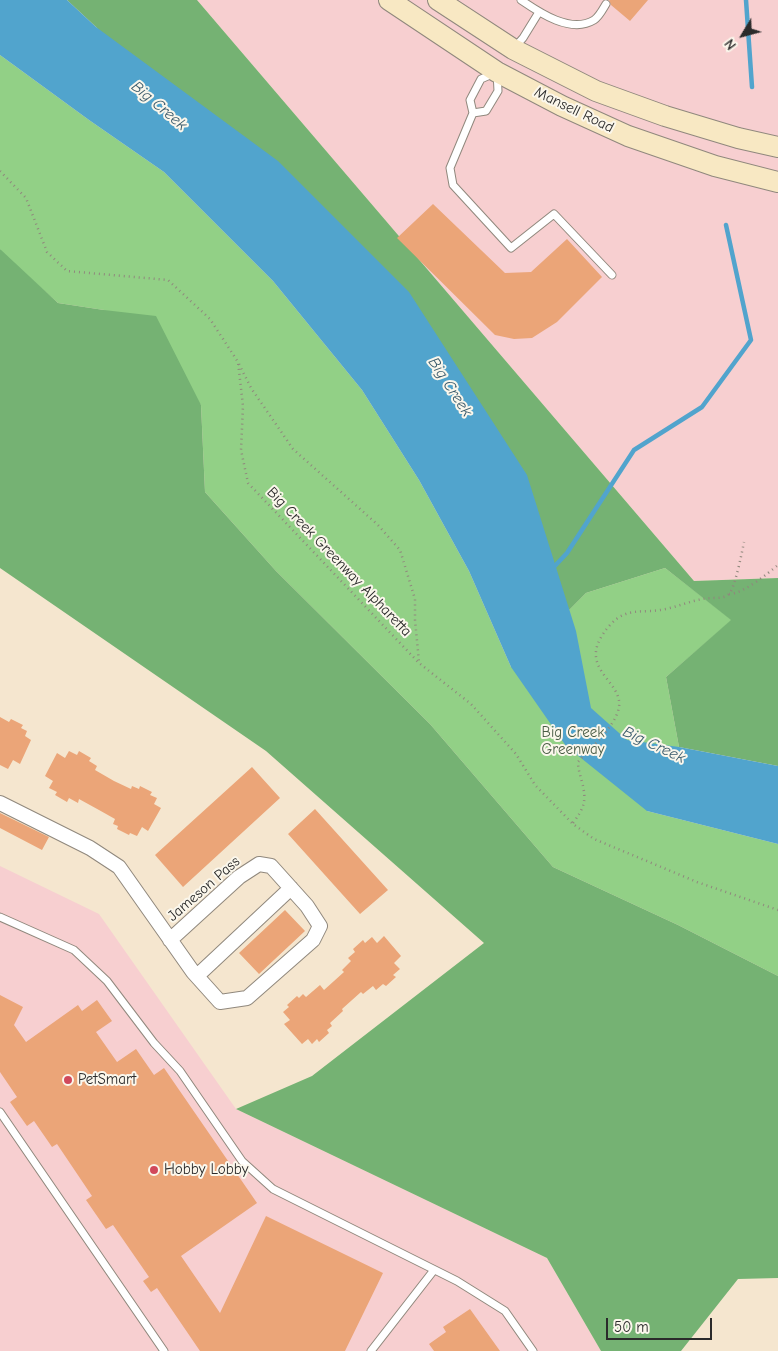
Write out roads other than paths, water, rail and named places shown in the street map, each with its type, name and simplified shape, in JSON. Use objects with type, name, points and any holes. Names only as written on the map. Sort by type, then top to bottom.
[{"type":"main road","name":"Mansell Road","points":[[389,0],[497,72],[562,106],[628,136],[715,166],[778,182]]},
{"type":"main road","name":"Mansell Road","points":[[438,0],[513,49],[596,91],[665,116],[738,138],[778,147]]},
{"type":"main road","points":[[497,72],[513,49]]},
{"type":"street","name":"Jameson Pass","points":[[0,803],[90,848],[119,867],[170,940],[197,976],[220,1002],[246,998],[313,940],[320,926],[307,906],[271,866],[260,864],[239,878],[170,940]]},
{"type":"street","points":[[197,976],[291,888]]},
{"type":"lane","points":[[521,0],[553,19],[583,25],[596,19],[606,4]]},
{"type":"lane","points":[[513,49],[523,38],[539,12]]},
{"type":"lane","points":[[473,113],[486,111],[498,90],[497,72],[482,79],[470,100],[473,113],[450,168],[453,185],[511,248],[554,214],[612,275]]},
{"type":"lane","points":[[0,917],[74,950],[107,980],[154,1043],[180,1071],[242,1161],[273,1189],[457,1281],[505,1311],[533,1351]]},
{"type":"lane","points":[[0,1112],[162,1350]]},
{"type":"lane","points":[[371,1351],[434,1270]]},
{"type":"water","name":"Big Creek","points":[[0,0],[67,0],[96,27],[278,161],[409,292],[527,475],[576,631],[591,708],[627,740],[679,747],[778,766],[778,844],[647,811],[566,746],[511,667],[469,571],[419,480],[362,390],[273,281],[164,172],[0,55]]},
{"type":"waterway","points":[[746,0],[752,87]]},
{"type":"waterway","points":[[552,569],[567,553],[634,450],[702,407],[751,340],[726,225]]},
{"type":"place","name":"PetSmart","points":[[68,1080]]},
{"type":"place","name":"Hobby Lobby","points":[[154,1170]]},
{"type":"park label","name":"Big Creek Greenway","points":[[573,742]]}]
